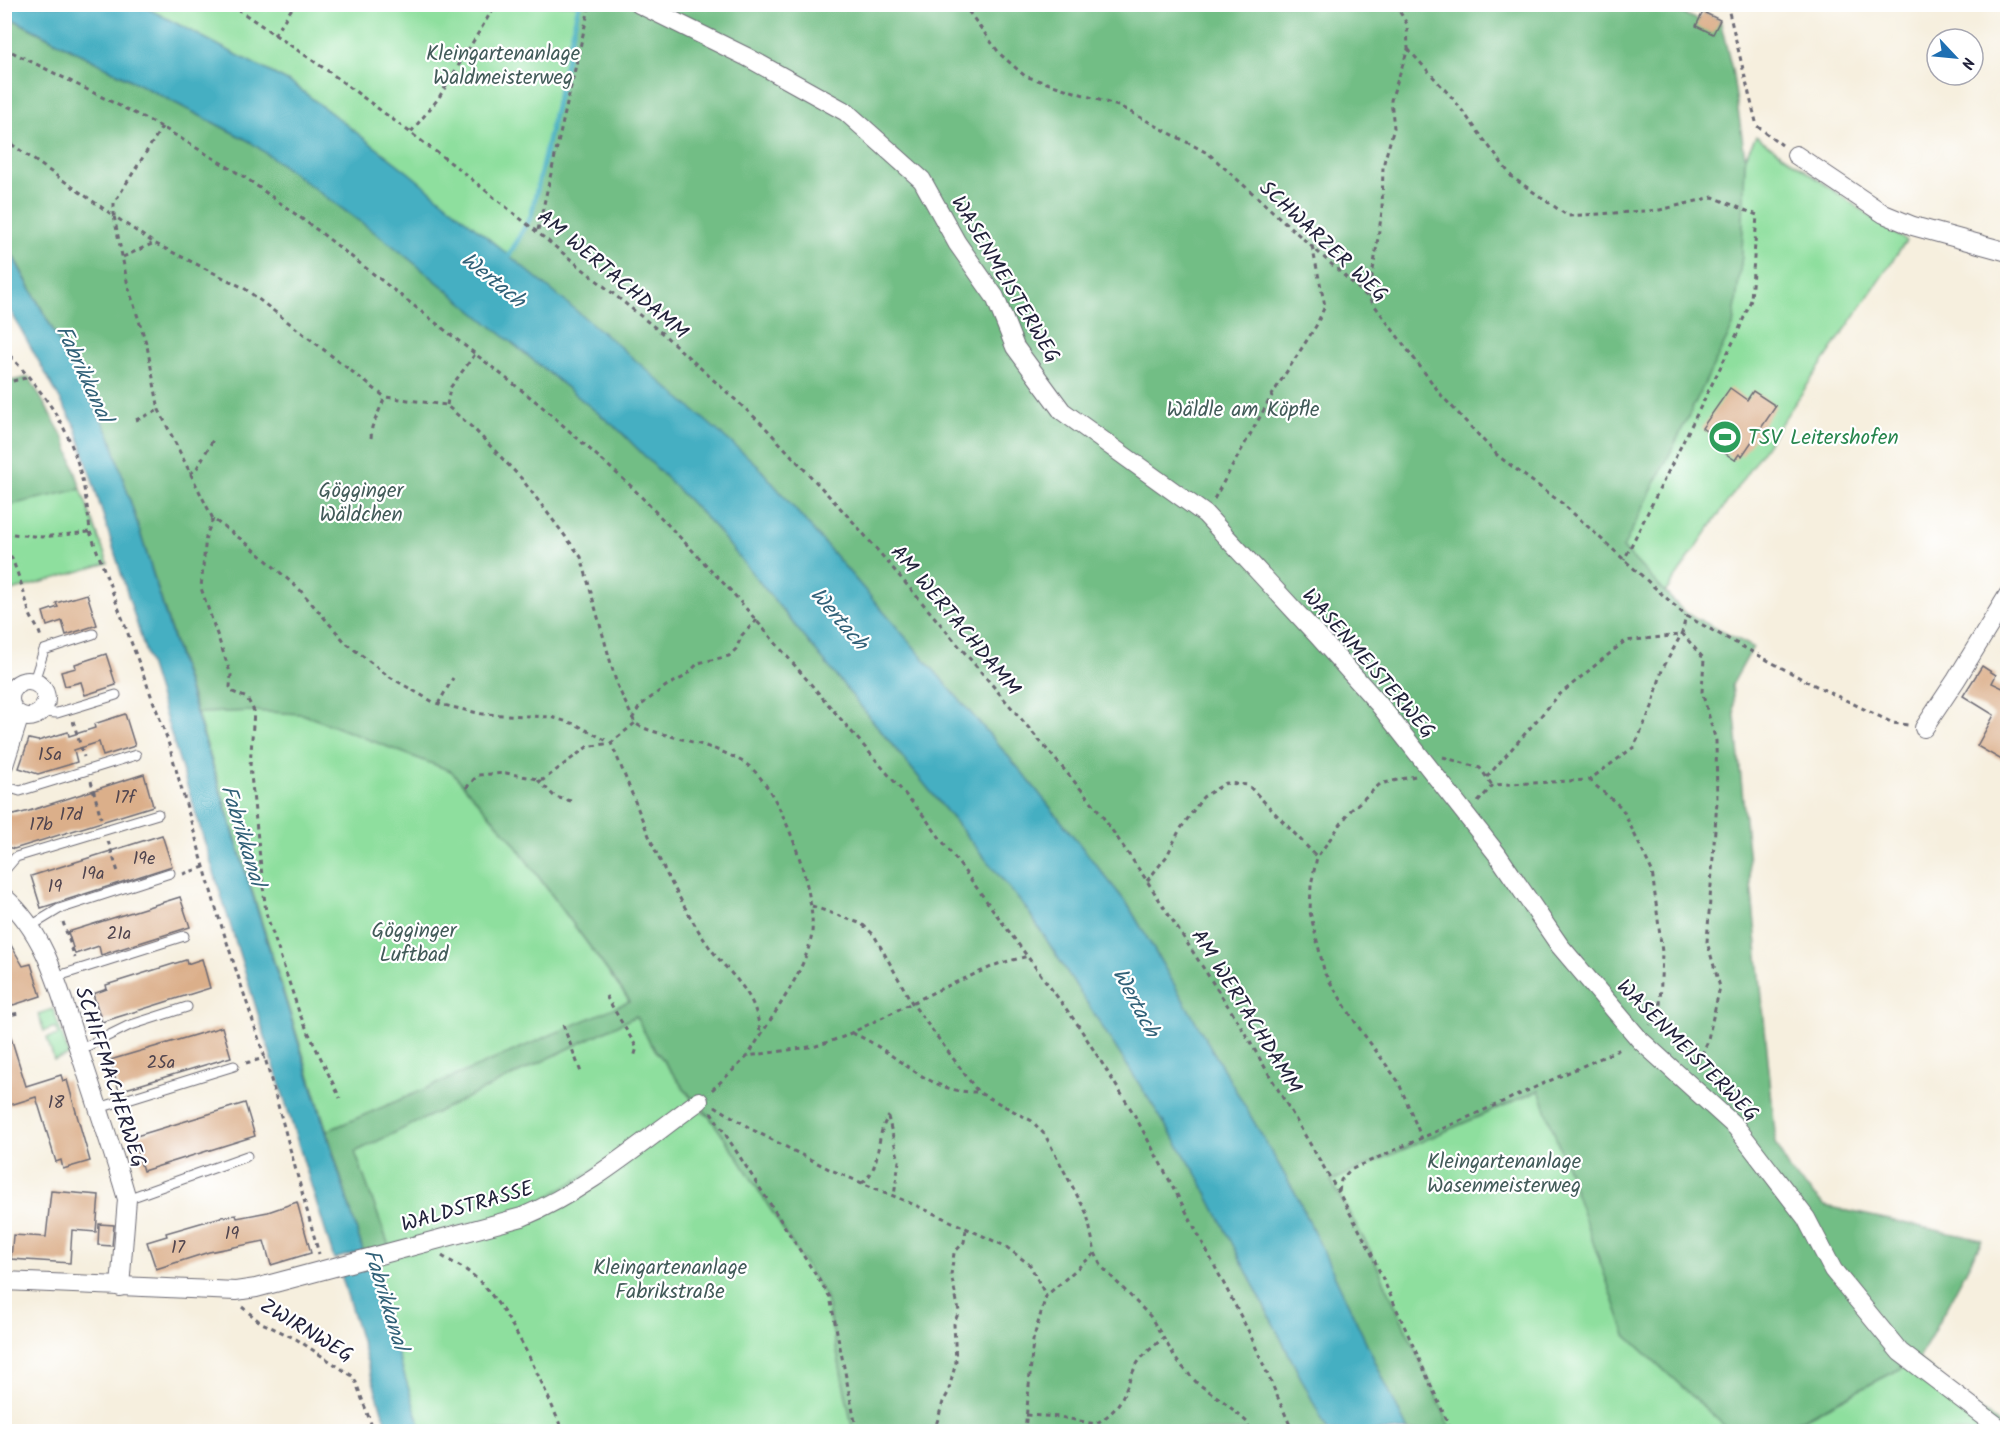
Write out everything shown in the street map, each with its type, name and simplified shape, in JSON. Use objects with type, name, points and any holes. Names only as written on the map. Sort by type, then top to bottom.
[{"type":"street","name":"WASENMEISTERWEG","points":[[639,4],[747,57],[846,112],[922,180],[957,243],[994,297],[1015,347],[1062,411],[1205,514],[1318,636],[1429,767],[1467,815],[1560,946],[1640,1040],[1736,1127],[1806,1218],[1833,1270],[1900,1352],[2005,1431]]},
{"type":"street","points":[[1796,154],[1884,214],[1913,226],[2007,252]]},
{"type":"street","points":[[1924,728],[2007,595]]},
{"type":"street","points":[[4,765],[11,705],[15,686],[24,681],[34,681],[45,692],[46,702],[41,712],[31,717],[11,705]]},
{"type":"street","name":"SCHIFFMACHERWEG","points":[[4,897],[31,926],[56,977],[127,1200],[120,1287]]},
{"type":"street","name":"WALDSTRASSE","points":[[4,1281],[233,1291],[256,1288],[522,1217],[548,1206],[586,1183],[699,1101]]},
{"type":"lane","points":[[34,681],[44,650],[93,634]]},
{"type":"lane","points":[[41,712],[57,713],[116,695]]},
{"type":"lane","points":[[4,786],[20,791],[136,755]]},
{"type":"lane","points":[[4,871],[16,857],[158,814]]},
{"type":"lane","points":[[31,926],[58,909],[170,873]]},
{"type":"lane","points":[[56,977],[184,936]]},
{"type":"lane","points":[[79,1050],[128,1026],[187,1007]]},
{"type":"lane","points":[[99,1108],[234,1066]]},
{"type":"lane","points":[[127,1200],[247,1156]]},
{"type":"path","name":"AM WERTACHDAMM","points":[[230,4],[328,70],[411,132],[538,230],[663,334],[770,432],[856,525],[1096,807],[1147,881],[1237,1020],[1339,1193],[1378,1268],[1452,1431]]},
{"type":"path","points":[[274,35],[295,4]]},
{"type":"path","points":[[411,132],[438,99],[496,4]]},
{"type":"path","points":[[538,230],[591,4]]},
{"type":"path","name":"SCHWARZER WEG","points":[[963,4],[1000,54],[1025,76],[1121,107],[1209,154],[1369,298],[1442,396],[1498,456],[1563,504],[1686,616],[1786,668],[1806,681],[1893,723],[1924,728]]},
{"type":"path","points":[[1369,298],[1382,211],[1383,166],[1394,128],[1390,100],[1407,49],[1407,24],[1395,4]]},
{"type":"path","points":[[1727,4],[1757,126],[1796,154]]},
{"type":"path","points":[[4,48],[162,127],[246,178],[476,353],[539,404],[631,486],[757,621],[923,815],[1078,1025],[1134,1114],[1249,1332],[1293,1431]]},
{"type":"path","points":[[1407,49],[1455,101],[1512,177],[1568,216],[1659,210],[1713,197],[1757,215],[1751,300],[1738,332],[1624,560]]},
{"type":"path","points":[[162,127],[114,203],[114,216],[128,286],[147,346],[159,410],[213,519],[249,545],[300,590],[346,643],[388,676],[438,704],[482,714],[551,717],[575,724],[611,743],[629,791],[672,883],[708,945],[751,997],[758,1012],[760,1035]]},
{"type":"path","points":[[4,140],[154,243],[243,288],[385,397],[447,405],[474,429],[521,478],[580,557],[617,685],[635,723],[703,745],[745,762],[772,793],[790,833],[813,906],[811,939],[794,978],[748,1056],[699,1101]]},
{"type":"path","points":[[122,257],[154,243]]},
{"type":"path","points":[[1205,514],[1275,390],[1316,326],[1325,306],[1312,246]]},
{"type":"path","points":[[4,349],[47,397],[70,438],[86,495],[90,532],[167,738],[204,867],[265,1058],[328,1269]]},
{"type":"path","points":[[447,405],[450,388],[476,353]]},
{"type":"path","points":[[4,383],[30,377]]},
{"type":"path","points":[[371,438],[372,427],[385,397]]},
{"type":"path","points":[[136,420],[159,410]]},
{"type":"path","points":[[190,474],[197,468],[214,438]]},
{"type":"path","points":[[213,519],[206,536],[201,588],[231,675],[230,687],[233,693],[247,698],[254,711],[250,766],[266,913],[300,1014],[340,1098]]},
{"type":"path","points":[[4,533],[42,537],[90,532]]},
{"type":"path","points":[[4,539],[25,590],[30,615],[39,627],[44,650]]},
{"type":"path","points":[[1467,815],[1493,786],[1589,780],[1634,747],[1652,707],[1662,670],[1681,634],[1686,616]]},
{"type":"path","points":[[633,719],[640,706],[666,686],[686,676],[698,663],[729,656],[736,649],[742,634],[757,621]]},
{"type":"path","points":[[1487,777],[1559,695],[1625,641],[1681,634]]},
{"type":"path","points":[[1681,634],[1704,659],[1702,692],[1716,741],[1717,801],[1707,942],[1720,987],[1707,1043],[1689,1083]]},
{"type":"path","points":[[438,704],[453,678]]},
{"type":"path","points":[[69,709],[123,888]]},
{"type":"path","points":[[466,788],[478,775],[506,773],[543,780],[587,747],[611,743],[635,723]]},
{"type":"path","points":[[1422,1139],[1398,1081],[1357,1025],[1325,974],[1310,912],[1311,885],[1317,857],[1351,810],[1380,784],[1429,767],[1442,756],[1480,768],[1493,786]]},
{"type":"path","points":[[538,780],[555,797],[571,801]]},
{"type":"path","points":[[1339,1193],[1341,1180],[1350,1170],[1640,1040],[1660,1008],[1662,952],[1652,871],[1622,808],[1589,780]]},
{"type":"path","points":[[1147,881],[1167,856],[1179,831],[1203,797],[1226,783],[1248,785],[1317,857]]},
{"type":"path","points":[[170,873],[174,877],[204,867]]},
{"type":"path","points":[[813,906],[862,924],[874,935],[912,1003],[978,1092]]},
{"type":"path","points":[[58,909],[79,970]]},
{"type":"path","points":[[748,1056],[816,1046],[852,1033],[998,964],[1028,956]]},
{"type":"path","points":[[606,996],[637,1048],[634,1057]]},
{"type":"path","points":[[4,1016],[19,1012]]},
{"type":"path","points":[[563,1025],[582,1075]]},
{"type":"path","points":[[852,1033],[883,1048],[923,1080],[948,1089],[978,1092],[1032,1121],[1045,1135],[1087,1214],[1095,1253],[1109,1275],[1150,1316],[1178,1362],[1197,1383],[1247,1422],[1251,1431]]},
{"type":"path","points":[[234,1066],[265,1058]]},
{"type":"path","points":[[699,1101],[716,1106],[753,1130],[831,1170],[1005,1246],[1030,1266],[1046,1296]]},
{"type":"path","points":[[699,1101],[712,1112],[830,1297],[857,1431]]},
{"type":"path","points":[[862,1183],[874,1170],[879,1137],[888,1118],[899,1161],[894,1196]]},
{"type":"path","points":[[934,1431],[943,1402],[948,1394],[956,1362],[954,1324],[959,1311],[951,1275],[954,1253],[964,1242],[966,1230]]},
{"type":"path","points":[[420,1243],[471,1273],[500,1308],[550,1402],[562,1431]]},
{"type":"path","points":[[1025,1431],[1033,1340],[1046,1296],[1095,1253]]},
{"type":"path","name":"ZWIRNWEG","points":[[233,1291],[242,1307],[254,1318],[296,1339],[354,1377],[374,1431]]},
{"type":"path","points":[[1026,1415],[1060,1417],[1095,1424],[1120,1405],[1138,1362],[1164,1337]]},
{"type":"green space","name":"Wäldle am Köpfle","points":[[1657,4],[1699,20],[1703,12],[1720,20],[1732,70],[1745,157],[1742,255],[1733,326],[1623,548],[1684,612],[1753,647],[1732,685],[1776,1143],[1789,1170],[1825,1206],[1982,1240],[1919,1359],[1779,1431],[1730,1431],[1626,1335],[1539,1090],[1331,1181],[1369,1248],[1452,1431],[1408,1431],[1297,1196],[1128,905],[1026,777],[756,464],[508,255],[531,216],[579,5]]},
{"type":"green space","name":"Kleingartenanlage Waldmeisterweg","points":[[141,5],[579,5],[530,224],[508,255],[409,173],[293,84]]},
{"type":"green space","name":"Gögginger Wäldchen","points":[[4,15],[249,141],[392,245],[620,431],[713,525],[1028,911],[1197,1174],[1328,1431],[853,1431],[826,1298],[739,1159],[709,1116],[685,1090],[649,1041],[636,1016],[355,1152],[389,1246],[363,1251],[327,1131],[630,1001],[510,838],[451,771],[302,714],[254,711],[197,713],[110,436],[5,240]]},
{"type":"green space","name":"TSV Leitershofen","points":[[1756,136],[1906,241],[1665,593],[1623,548],[1733,326],[1742,255],[1745,157]]},
{"type":"green space","points":[[29,377],[66,442],[81,489],[5,506],[5,382]]},
{"type":"green space","points":[[81,489],[108,563],[5,593],[4,506]]},
{"type":"green space","name":"Gögginger Luftbad","points":[[254,711],[302,714],[451,771],[510,838],[630,1002],[327,1131],[197,713]]},
{"type":"green space","points":[[53,1009],[69,1055],[54,1060],[47,1038],[58,1035],[56,1027],[44,1031],[38,1014]]},
{"type":"green space","points":[[636,1016],[649,1041],[692,1100],[546,1204],[389,1246],[355,1152]]},
{"type":"green space","name":"Kleingartenanlage Wasenmeisterweg","points":[[1540,1090],[1626,1335],[1730,1431],[1452,1431],[1369,1248],[1331,1181]]},
{"type":"green space","name":"Kleingartenanlage Fabrikstraße","points":[[699,1110],[709,1116],[739,1159],[826,1298],[853,1431],[422,1431],[369,1263],[493,1228]]},
{"type":"green space","points":[[1919,1359],[2007,1432],[1779,1432]]},
{"type":"water","name":"Wertach","points":[[4,5],[141,5],[293,84],[409,173],[619,346],[756,464],[1026,777],[1128,905],[1297,1196],[1408,1431],[1328,1431],[1197,1174],[1028,911],[713,525],[620,431],[392,245],[249,141],[5,15]]},
{"type":"water","points":[[4,240],[110,436],[363,1251],[334,1259],[76,428],[5,301]]},
{"type":"water","points":[[369,1263],[422,1431],[388,1431],[340,1271]]},
{"type":"building","points":[[1703,12],[1720,20],[1713,34],[1696,26]]},
{"type":"building","points":[[1730,388],[1747,400],[1753,391],[1776,406],[1742,456],[1739,454],[1735,460],[1710,443],[1714,437],[1702,428]]},
{"type":"building","points":[[87,594],[97,625],[66,635],[62,621],[47,626],[43,612],[58,607],[56,603]]},
{"type":"building","points":[[106,654],[116,685],[85,695],[81,682],[65,686],[61,672],[76,668],[75,664]]},
{"type":"building","points":[[1982,666],[1996,675],[1992,683],[2007,690],[2007,763],[1977,746],[1994,715],[1963,696]]},
{"type":"building","points":[[125,714],[135,746],[103,756],[99,742],[74,750],[77,762],[68,765],[38,774],[19,768],[29,739],[38,741],[68,732],[69,736],[95,728],[94,724]]},
{"type":"building","points":[[144,774],[153,806],[14,849],[4,846],[4,812],[14,815],[29,811]]},
{"type":"building","points":[[162,835],[172,866],[41,908],[31,876]]},
{"type":"building","points":[[180,897],[190,927],[101,955],[99,946],[75,954],[68,932]]},
{"type":"building","points":[[4,933],[23,966],[31,964],[41,996],[4,1008]]},
{"type":"building","points":[[202,959],[210,988],[102,1022],[93,994],[107,989],[106,985],[186,960],[187,964]]},
{"type":"building","points":[[222,1027],[231,1057],[119,1091],[110,1060]]},
{"type":"building","points":[[4,1028],[8,1028],[26,1086],[61,1075],[63,1081],[67,1080],[90,1161],[63,1169],[61,1160],[56,1162],[36,1097],[4,1107]]},
{"type":"building","points":[[245,1103],[255,1136],[143,1171],[133,1137]]},
{"type":"building","points":[[51,1191],[99,1195],[96,1232],[72,1230],[70,1263],[11,1259],[13,1235],[46,1237]]},
{"type":"building","points":[[297,1202],[311,1253],[271,1265],[264,1241],[209,1252],[156,1269],[147,1242],[167,1236],[166,1233],[221,1217],[236,1215],[237,1218],[268,1212]]},
{"type":"building","points":[[99,1224],[114,1225],[112,1246],[98,1245]]},
{"type":"waterway","name":"Wertach","points":[[506,261],[531,216],[579,4]]},
{"type":"place","name":"TSV Leitershofen","points":[[1725,437]]},
{"type":"water label","name":"Fabrikkanal","points":[[85,373]]},
{"type":"water label","name":"Fabrikkanal","points":[[244,835]]},
{"type":"water label","name":"Fabrikkanal","points":[[387,1299]]}]
